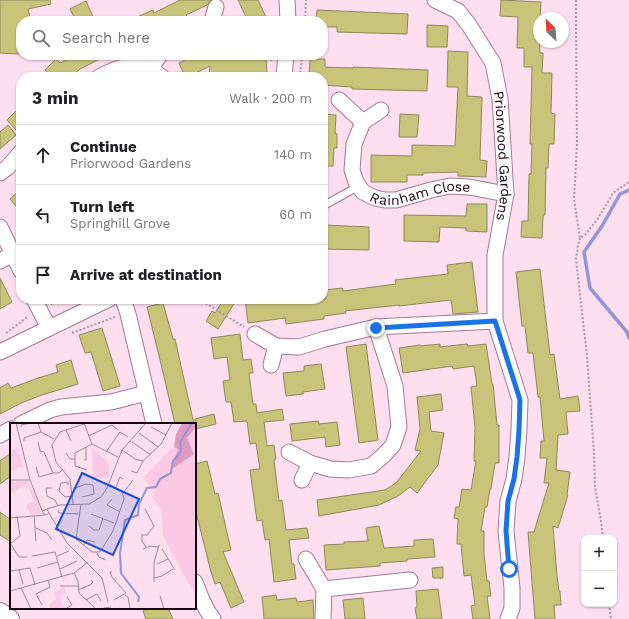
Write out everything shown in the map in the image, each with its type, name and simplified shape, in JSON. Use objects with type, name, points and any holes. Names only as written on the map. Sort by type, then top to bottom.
[{"type":"street","points":[[287,0],[288,16]]},
{"type":"street","name":"Priorwood Gardens","points":[[435,0],[461,6],[469,24],[493,63],[500,99],[506,194],[495,255],[495,321],[520,400],[517,457],[514,479],[508,501],[506,531],[512,588],[512,608],[508,619]]},
{"type":"street","points":[[156,72],[159,60]]},
{"type":"street","points":[[284,72],[286,60]]},
{"type":"street","points":[[108,72],[125,66],[137,66],[153,72]]},
{"type":"street","points":[[339,100],[363,122],[381,110]]},
{"type":"street","name":"Rainham Close","points":[[363,122],[354,144],[352,170],[356,182],[363,192],[375,198],[384,200],[396,200],[450,186],[469,187],[506,194]]},
{"type":"street","points":[[0,174],[16,158]]},
{"type":"street","points":[[0,227],[6,257],[16,266]]},
{"type":"street","points":[[37,304],[49,328]]},
{"type":"street","points":[[0,352],[99,304]]},
{"type":"street","points":[[124,304],[128,314],[154,423]]},
{"type":"street","points":[[255,334],[276,346],[299,347],[325,339],[376,328],[495,321]]},
{"type":"street","points":[[289,452],[310,463],[330,469],[349,470],[370,466],[383,456],[393,445],[399,426],[395,386],[376,328]]},
{"type":"street","points":[[271,365],[276,346]]},
{"type":"street","points":[[23,423],[50,410],[61,407],[111,402],[146,393]]},
{"type":"street","points":[[0,435],[10,430]]},
{"type":"street","points":[[302,480],[310,463]]},
{"type":"street","points":[[306,559],[324,589],[323,619]]},
{"type":"street","points":[[324,589],[410,580]]},
{"type":"street","points":[[196,585],[202,600],[213,619]]},
{"type":"street","points":[[0,612],[10,619]]},
{"type":"lane","points":[[328,203],[359,186]]},
{"type":"path","points":[[304,16],[306,0]]},
{"type":"path","points":[[576,0],[577,143],[574,199],[580,238],[576,259],[587,364],[594,453],[595,487],[603,535]]},
{"type":"path","points":[[300,72],[302,60]]},
{"type":"path","points":[[580,238],[585,235],[599,217],[613,193],[629,182]]},
{"type":"path","points":[[207,304],[255,334]]},
{"type":"path","points":[[609,607],[611,619]]},
{"type":"building","points":[[0,0],[50,0],[51,4],[28,9],[30,16],[16,16],[16,54],[0,53]]},
{"type":"building","points":[[180,0],[211,0],[207,5],[186,15],[187,16],[139,16],[153,10],[154,13]]},
{"type":"building","points":[[238,0],[258,0],[266,16],[246,16]]},
{"type":"building","points":[[501,0],[541,2],[540,12],[533,12],[533,48],[540,48],[540,53],[543,53],[542,73],[552,73],[551,113],[555,114],[554,144],[549,144],[548,168],[546,168],[545,215],[543,215],[542,238],[521,237],[522,221],[528,221],[529,174],[531,174],[532,144],[530,144],[532,67],[524,67],[524,48],[517,48],[518,17],[500,16]]},
{"type":"building","points":[[86,1],[93,16],[74,16],[70,9]]},
{"type":"building","points":[[317,10],[408,14],[407,34],[337,32],[337,27],[328,27],[328,16],[316,16]]},
{"type":"building","points":[[427,25],[448,26],[447,47],[427,47]]},
{"type":"building","points":[[448,51],[468,52],[467,96],[482,97],[480,160],[487,161],[486,177],[458,176],[458,172],[423,173],[423,175],[407,175],[407,182],[371,182],[371,155],[412,156],[412,145],[455,146],[458,87],[447,87]]},
{"type":"building","points":[[55,60],[60,63],[66,60],[98,60],[77,72],[47,72],[45,70]]},
{"type":"building","points":[[185,60],[266,60],[267,72],[209,72],[210,66],[197,72],[183,72],[179,63]]},
{"type":"building","points":[[310,60],[325,60],[325,67],[428,70],[427,91],[352,89],[352,87],[328,85],[328,72],[309,72]]},
{"type":"building","points":[[16,111],[16,130],[7,120]]},
{"type":"building","points":[[328,114],[336,115],[335,133],[337,134],[337,148],[334,148],[333,166],[328,166]]},
{"type":"building","points":[[400,114],[419,115],[417,137],[399,137]]},
{"type":"building","points":[[8,125],[16,135],[0,149],[0,132]]},
{"type":"building","points":[[16,194],[16,206],[10,199]]},
{"type":"building","points":[[467,204],[487,204],[487,232],[466,231],[466,228],[440,227],[439,242],[404,241],[404,215],[466,216]]},
{"type":"building","points":[[328,225],[369,227],[369,250],[328,249]]},
{"type":"building","points":[[472,262],[478,312],[453,314],[451,300],[345,311],[346,313],[324,316],[324,319],[286,324],[285,318],[248,323],[246,304],[328,304],[328,290],[342,288],[343,291],[396,284],[395,280],[448,274],[447,265]]},
{"type":"building","points":[[540,269],[550,355],[554,354],[560,399],[578,396],[580,411],[566,412],[568,434],[558,435],[556,470],[570,472],[568,495],[558,528],[553,526],[561,605],[554,605],[555,619],[535,619],[528,532],[534,532],[549,483],[544,483],[547,458],[540,458],[541,441],[544,441],[540,397],[538,397],[533,353],[528,353],[525,326],[522,326],[516,272]]},
{"type":"building","points":[[0,278],[12,302],[0,309]]},
{"type":"building","points":[[163,304],[173,339],[175,339],[194,423],[175,423],[147,307]]},
{"type":"building","points":[[221,304],[234,304],[218,329],[206,321],[212,311],[215,313]]},
{"type":"building","points":[[102,328],[120,386],[103,391],[91,352],[85,353],[79,335]]},
{"type":"building","points":[[240,334],[243,360],[251,359],[253,373],[249,373],[253,404],[256,404],[257,413],[282,409],[284,420],[264,422],[267,446],[274,445],[276,459],[274,460],[279,501],[282,500],[286,530],[307,528],[309,538],[289,540],[292,564],[294,564],[296,579],[274,582],[269,539],[265,540],[262,520],[257,521],[250,470],[260,469],[256,443],[250,444],[247,421],[234,422],[231,402],[226,402],[223,381],[230,380],[227,357],[214,359],[211,338]]},
{"type":"building","points":[[366,344],[378,440],[359,443],[346,347]]},
{"type":"building","points":[[440,344],[440,347],[467,344],[468,346],[486,344],[493,384],[497,425],[499,425],[499,463],[495,463],[491,489],[487,507],[485,507],[481,531],[484,531],[484,554],[487,581],[489,581],[491,596],[487,596],[490,619],[473,619],[471,606],[475,605],[471,575],[464,576],[461,544],[457,544],[458,519],[454,518],[456,507],[459,507],[462,489],[471,490],[476,461],[474,461],[475,427],[471,387],[477,386],[474,366],[453,369],[452,366],[403,373],[399,348]]},
{"type":"building","points":[[71,360],[78,384],[21,403],[0,414],[0,388],[8,383],[11,388],[58,372],[56,365]]},
{"type":"building","points":[[321,364],[325,389],[286,396],[283,373],[304,371],[304,366]]},
{"type":"building","points":[[441,394],[443,410],[429,412],[431,431],[444,433],[438,465],[417,493],[410,487],[398,496],[379,505],[319,516],[317,500],[385,490],[396,483],[421,451],[415,450],[420,429],[417,397]]},
{"type":"building","points":[[214,414],[216,424],[196,429],[195,419]]},
{"type":"building","points":[[318,421],[319,424],[337,422],[340,445],[326,447],[325,437],[292,441],[290,424]]},
{"type":"building","points":[[10,454],[10,477],[0,484],[0,461]]},
{"type":"building","points":[[207,461],[215,494],[218,493],[231,550],[223,552],[244,602],[231,608],[220,582],[215,584],[196,512],[196,464]]},
{"type":"building","points":[[0,512],[10,519],[10,541],[0,535]]},
{"type":"building","points":[[379,526],[384,548],[414,546],[414,540],[433,539],[435,557],[380,563],[380,566],[326,570],[324,545],[368,541],[366,528]]},
{"type":"building","points":[[443,567],[443,578],[433,578],[432,568]]},
{"type":"building","points":[[438,589],[442,619],[417,619],[415,608],[417,607],[416,591]]},
{"type":"building","points":[[276,595],[277,600],[296,598],[297,602],[313,600],[314,619],[264,619],[262,597]]},
{"type":"building","points":[[363,598],[365,619],[345,619],[343,600]]},
{"type":"building","points":[[147,609],[168,609],[173,619],[146,619],[143,611]]},
{"type":"waterway","points":[[629,190],[620,194],[602,226],[584,252],[590,288],[627,332],[629,338]]},
{"type":"route","points":[[376,328],[495,321],[520,400],[517,457],[514,479],[508,501],[506,531],[509,569]]}]
